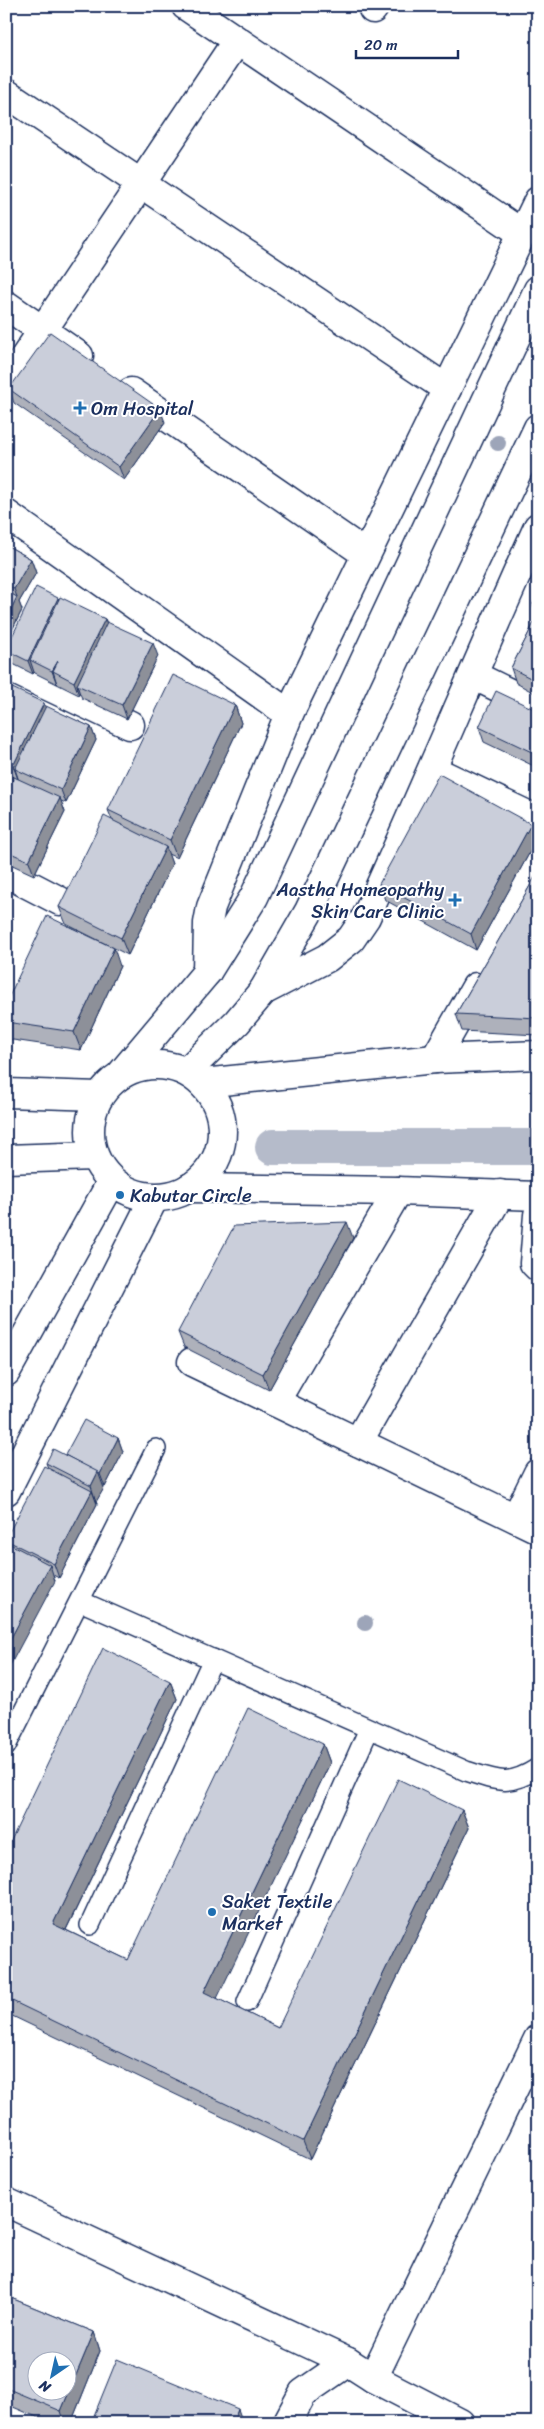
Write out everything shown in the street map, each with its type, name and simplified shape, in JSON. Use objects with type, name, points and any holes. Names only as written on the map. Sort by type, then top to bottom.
[{"type":"street","points":[[186,6],[236,42],[523,234]]},
{"type":"street","points":[[6,385],[236,42]]},
{"type":"street","points":[[6,93],[447,389]]},
{"type":"street","points":[[207,972],[208,923],[211,907],[289,714],[538,201]]},
{"type":"street","points":[[195,1077],[216,1100],[224,1130],[218,1159],[198,1184],[177,1195],[154,1198],[131,1193],[112,1181],[94,1156],[90,1126],[99,1096],[122,1074],[207,972],[254,897],[538,290]]},
{"type":"street","points":[[6,305],[366,554]]},
{"type":"street","points":[[195,1077],[236,1022],[263,991],[309,911],[538,428]]},
{"type":"street","points":[[6,514],[289,714]]},
{"type":"street","points":[[263,991],[326,958],[351,939],[366,917],[433,770],[538,527]]},
{"type":"street","points":[[6,666],[130,725]]},
{"type":"street","points":[[473,675],[538,707]]},
{"type":"street","points":[[433,770],[538,820]]},
{"type":"street","points":[[6,874],[60,901]]},
{"type":"street","points":[[435,1059],[489,965]]},
{"type":"street","points":[[122,1074],[154,1064],[195,1077],[435,1059],[538,1055]]},
{"type":"street","points":[[6,1092],[99,1096]]},
{"type":"street","points":[[6,1159],[94,1156]]},
{"type":"street","points":[[6,1372],[112,1181]]},
{"type":"street","points":[[189,1188],[398,1191],[538,1196]]},
{"type":"street","points":[[275,1402],[398,1191]]},
{"type":"street","points":[[358,1442],[500,1194]]},
{"type":"street","points":[[6,1491],[154,1198]]},
{"type":"street","points":[[538,1215],[534,1263],[538,1267]]},
{"type":"street","points":[[192,1362],[527,1524],[538,1473]]},
{"type":"street","points":[[373,2378],[538,2039]]},
{"type":"street","points":[[6,2202],[348,2362],[373,2378],[460,2423]]},
{"type":"street","points":[[287,2423],[303,2393],[348,2362]]},
{"type":"lane","points":[[6,1746],[156,1449]]},
{"type":"lane","points":[[80,1601],[466,1771],[498,1780],[520,1779],[538,1768]]},
{"type":"lane","points":[[90,1925],[213,1659]]},
{"type":"lane","points":[[247,2002],[369,1729]]},
{"type":"building","points":[[50,332],[160,409],[119,467],[9,389]]},
{"type":"building","points":[[6,545],[31,559],[14,589],[6,584]]},
{"type":"building","points":[[36,587],[58,598],[28,661],[6,649]]},
{"type":"building","points":[[6,591],[17,597],[6,619]]},
{"type":"building","points":[[538,595],[538,606],[533,604]]},
{"type":"building","points":[[60,597],[105,619],[74,682],[53,671],[58,661],[52,671],[30,660]]},
{"type":"building","points":[[538,615],[538,682],[511,668]]},
{"type":"building","points":[[107,622],[153,643],[122,705],[77,685]]},
{"type":"building","points":[[173,675],[235,705],[170,840],[108,810]]},
{"type":"building","points":[[6,685],[44,703],[13,766],[6,763]]},
{"type":"building","points":[[496,691],[538,711],[538,755],[479,727]]},
{"type":"building","points":[[46,706],[91,727],[61,790],[15,769]]},
{"type":"building","points":[[6,772],[12,774],[6,785]]},
{"type":"building","points":[[439,774],[531,824],[471,934],[379,884]]},
{"type":"building","points":[[14,777],[60,798],[29,861],[6,851],[6,793]]},
{"type":"building","points":[[104,816],[166,847],[121,938],[59,907]]},
{"type":"building","points":[[538,872],[538,1018],[456,1014]]},
{"type":"building","points":[[47,916],[114,948],[74,1032],[6,1022],[6,1003]]},
{"type":"building","points":[[347,1222],[263,1374],[178,1332],[234,1226]]},
{"type":"building","points":[[84,1420],[118,1438],[100,1474],[65,1455]]},
{"type":"building","points":[[53,1449],[98,1472],[91,1486],[46,1463]]},
{"type":"building","points":[[44,1466],[92,1491],[54,1564],[6,1540]]},
{"type":"building","points":[[6,1542],[50,1565],[6,1647]]},
{"type":"building","name":"Saket Textile Market","points":[[103,1648],[170,1681],[53,1924],[128,1960],[248,1708],[323,1744],[204,1992],[278,2028],[398,1779],[462,1810],[303,2141],[6,1998],[6,1851]]},
{"type":"building","points":[[6,2296],[94,2332],[78,2370],[78,2352],[28,2352],[28,2397],[6,2388]]},
{"type":"building","points":[[117,2359],[238,2409],[233,2423],[91,2423]]},
{"type":"building","points":[[39,2402],[65,2402],[61,2411]]},
{"type":"waterway","points":[[273,1147],[538,1147]]},
{"type":"place","name":"Om Hospital","points":[[80,408]]},
{"type":"place","name":"Aastha Homeopathy Skin Care Clinic","points":[[455,900]]},
{"type":"place","name":"Kabutar Circle","points":[[120,1195]]},
{"type":"place","name":"Saket Textile Market","points":[[212,1912]]}]
